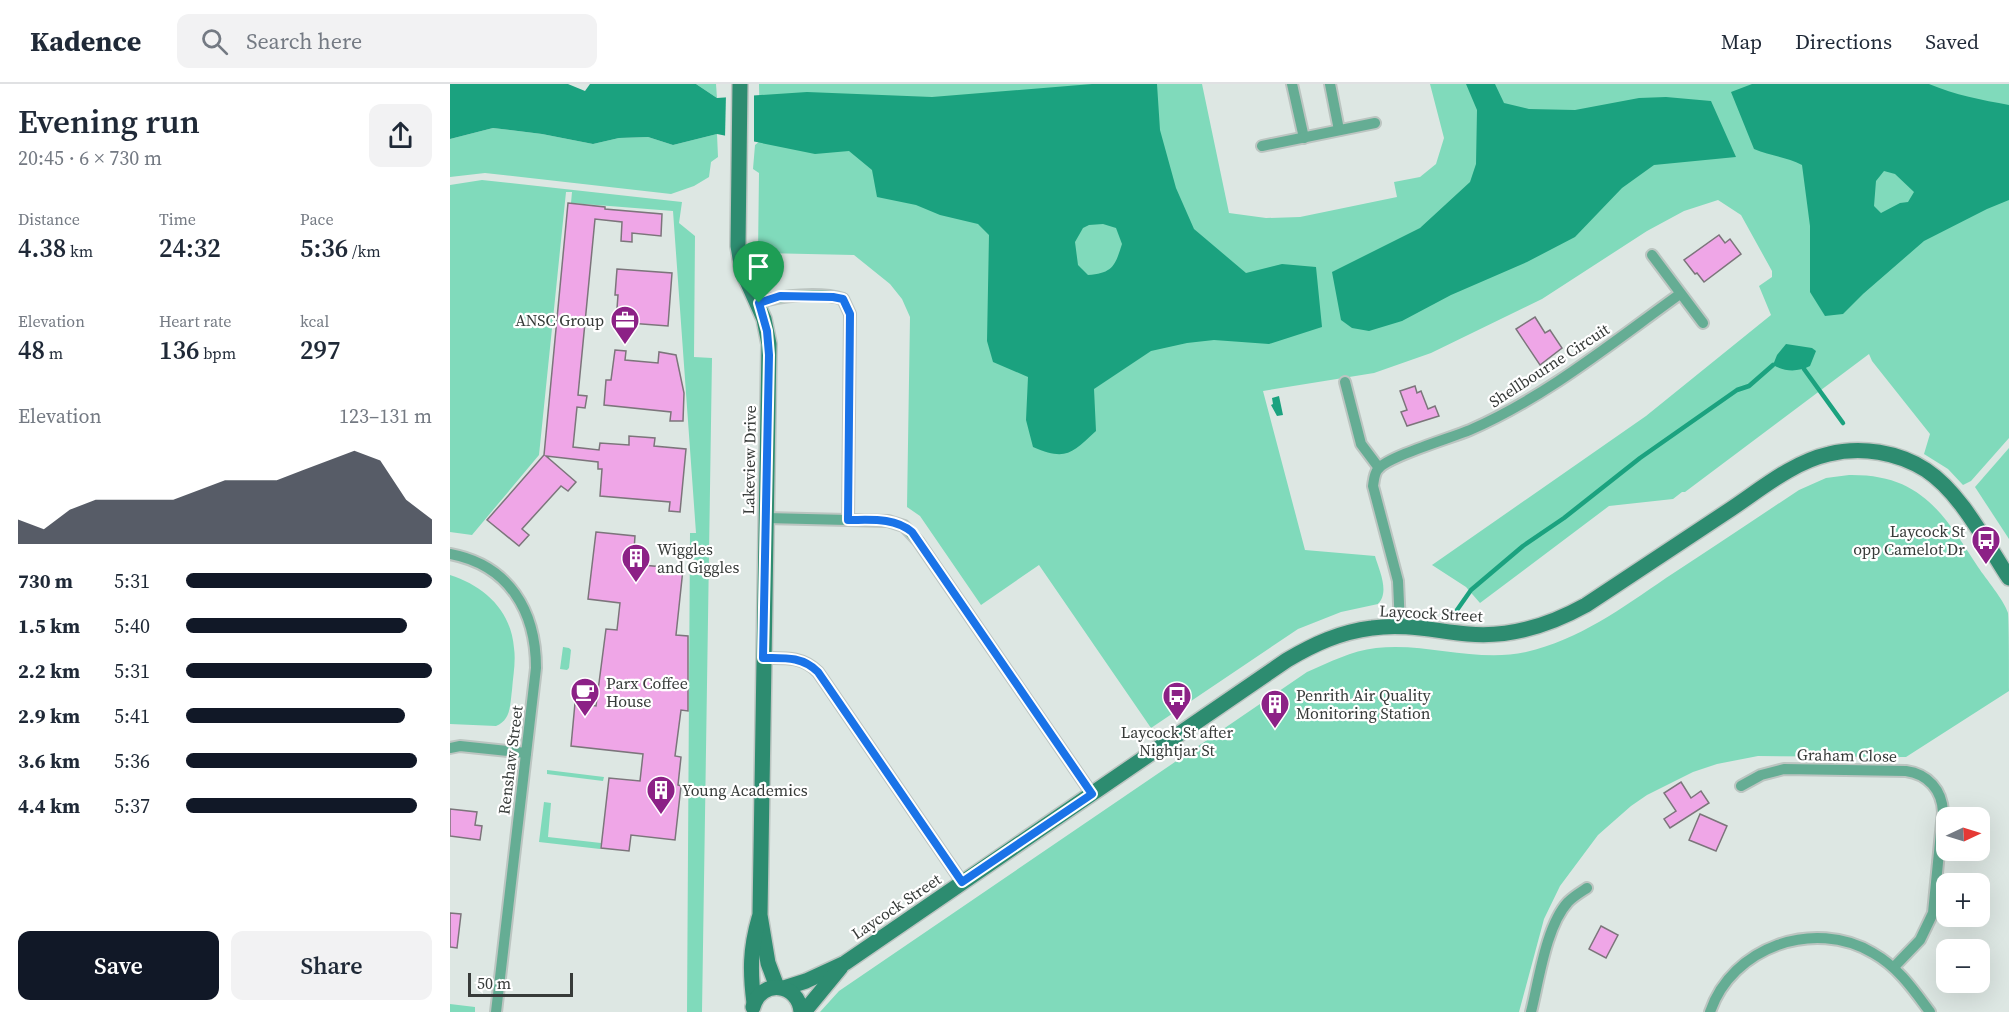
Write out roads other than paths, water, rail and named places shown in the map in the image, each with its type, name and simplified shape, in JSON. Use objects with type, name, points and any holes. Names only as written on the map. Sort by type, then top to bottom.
[{"type":"street","name":"Lakeview Drive","points":[[740,84],[739,259],[746,281],[759,303],[769,344],[760,915],[768,963],[780,988],[797,998],[802,1012]]},
{"type":"street","points":[[1292,84],[1304,138]]},
{"type":"street","points":[[1330,84],[1339,130]]},
{"type":"street","points":[[1262,146],[1375,123]]},
{"type":"street","points":[[1652,255],[1703,322]]},
{"type":"street","name":"Shellbourne Circuit","points":[[1379,468],[1389,460],[1446,440],[1488,422],[1523,403],[1680,294]]},
{"type":"street","points":[[759,303],[780,296],[833,297],[843,299],[849,308],[848,520]]},
{"type":"street","points":[[1345,382],[1361,444],[1379,468],[1373,486],[1398,581],[1400,626]]},
{"type":"street","name":"Laycock Street","points":[[753,1009],[765,990],[806,981],[845,963],[1287,660],[1318,642],[1372,627],[1400,626],[1469,634],[1493,634],[1525,630],[1564,618],[1796,467],[1812,459],[1844,451],[1865,450],[1888,454],[1926,470],[1954,495],[2009,578]]},
{"type":"street","points":[[766,519],[888,521],[904,526],[912,532],[1092,794]]},
{"type":"street","name":"Renshaw Street","points":[[450,554],[476,561],[499,576],[518,597],[531,622],[536,648],[536,668],[496,1012]]},
{"type":"street","points":[[763,658],[801,660],[809,663],[818,672],[962,882]]},
{"type":"street","points":[[450,748],[460,746],[526,753]]},
{"type":"street","name":"Graham Close","points":[[1741,786],[1770,771],[1784,769],[1906,771],[1918,774],[1933,784],[1942,800],[1943,812],[1933,913],[1920,940],[1894,967]]},
{"type":"street","points":[[1531,1012],[1556,923],[1569,901],[1587,888]]},
{"type":"street","name":"Lakeview Drive","points":[[753,1009],[752,940],[760,915]]},
{"type":"street","points":[[1710,1012],[1717,996],[1737,970],[1754,956],[1784,942],[1814,938],[1843,940],[1871,951],[1894,967],[1930,1012]]},
{"type":"street","name":"Laycock Street","points":[[802,1012],[845,963]]},
{"type":"waterway","points":[[1457,610],[1471,590],[1523,546],[1564,518],[1640,458],[1737,390],[1749,386],[1773,365]]},
{"type":"waterway","points":[[1804,369],[1843,423]]},
{"type":"place","name":"ANSC Group","points":[[625,346]]},
{"type":"place","name":"Laycock St opp Camelot Dr","points":[[1986,566]]},
{"type":"place","name":"Wiggles and Giggles","points":[[636,584]]},
{"type":"place","name":"Parx Coffee House","points":[[585,718]]},
{"type":"place","name":"Laycock St after Nightjar St","points":[[1177,722]]},
{"type":"place","name":"Penrith Air Quality Monitoring Station","points":[[1275,730]]},
{"type":"place","name":"Young Academics","points":[[661,816]]}]
